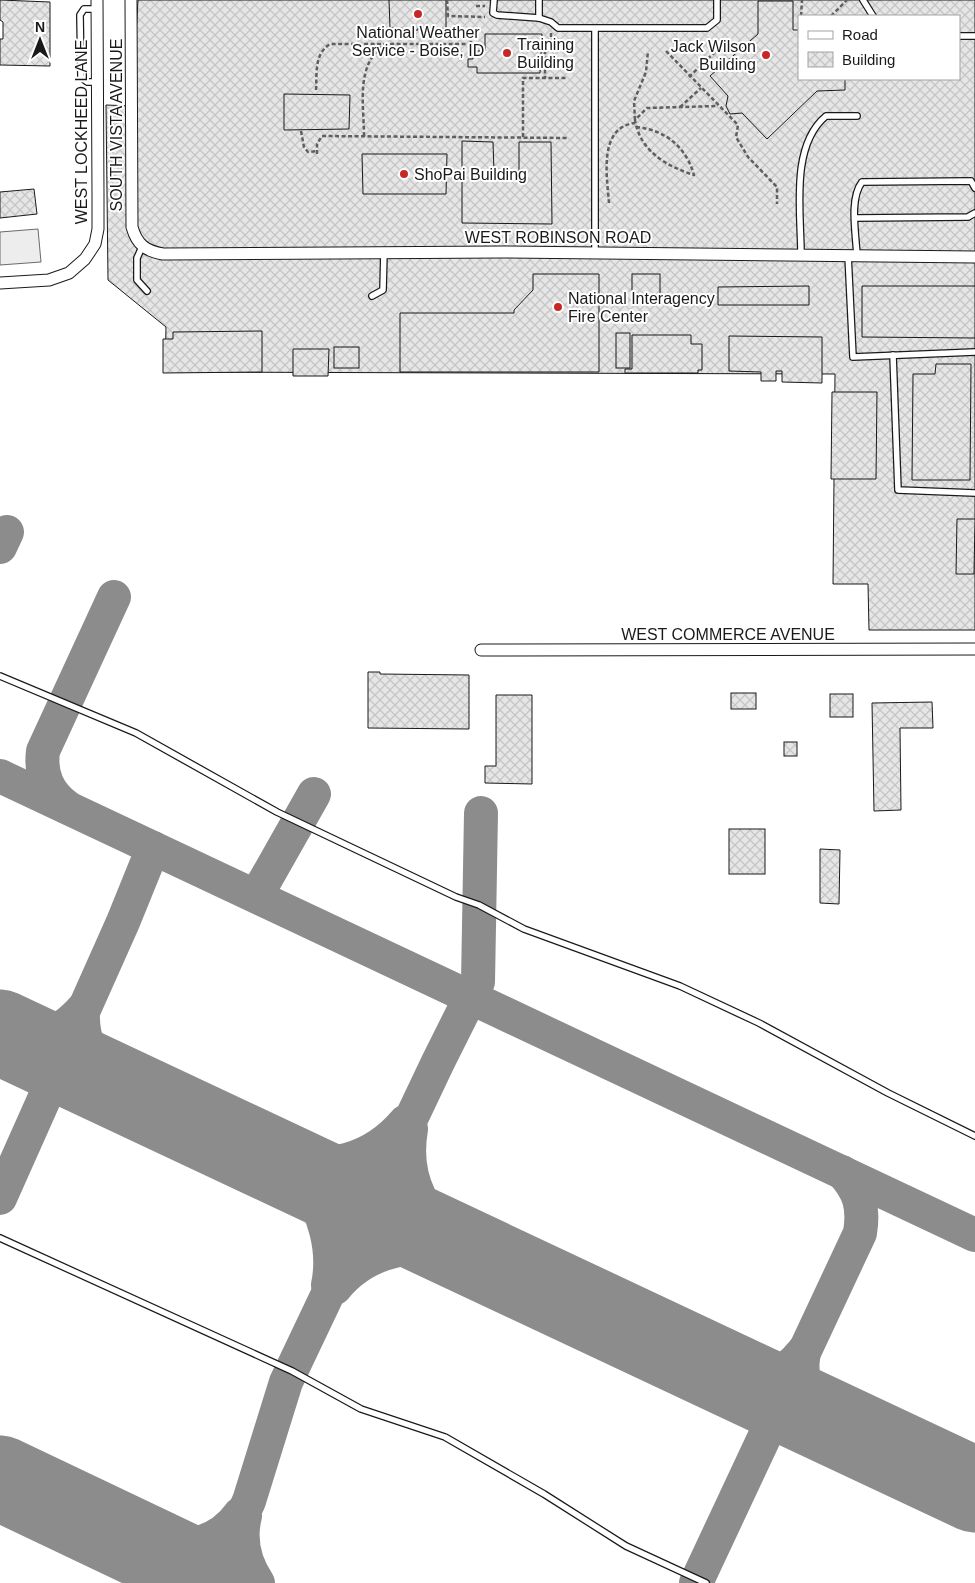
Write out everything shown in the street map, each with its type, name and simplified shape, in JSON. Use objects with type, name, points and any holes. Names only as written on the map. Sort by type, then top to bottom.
[{"type":"street","name":"SOUTH VISTA AVENUE","points":[[131,0],[132,227],[135,237],[142,247]]},
{"type":"street","name":"WEST LOCKHEED LANE","points":[[0,283],[49,280],[69,273],[85,258],[95,244],[98,229],[97,4]]},
{"type":"street","name":"WEST ROBINSON ROAD","points":[[142,247],[151,252],[163,254],[384,252],[975,257]]},
{"type":"street","name":"WEST COMMERCE AVENUE","points":[[482,650],[975,650]]},
{"type":"lane","points":[[494,0],[493,13],[497,15],[539,18],[551,22],[558,28],[595,29],[707,28],[717,20],[717,0]]},
{"type":"lane","points":[[539,0],[539,18]]},
{"type":"lane","points":[[863,0],[872,15]]},
{"type":"lane","points":[[97,4],[82,10],[80,33],[81,77],[87,82],[98,82]]},
{"type":"lane","points":[[595,29],[595,253]]},
{"type":"lane","points":[[960,36],[975,36]]},
{"type":"lane","points":[[801,255],[801,173],[808,139],[826,116],[857,116]]},
{"type":"lane","points":[[975,188],[971,181],[862,182],[857,188],[855,199],[856,218],[852,256],[853,357],[975,352]]},
{"type":"lane","points":[[856,218],[968,217],[975,213]]},
{"type":"lane","points":[[142,247],[137,258],[137,280],[148,291]]},
{"type":"lane","points":[[372,296],[383,290],[384,252]]},
{"type":"lane","points":[[893,355],[898,490],[975,493]]},
{"type":"lane","points":[[0,676],[136,733],[189,760],[277,812],[456,897],[480,905],[524,929],[680,986],[715,1002],[975,1136]]},
{"type":"lane","points":[[0,1238],[292,1371],[361,1409],[445,1437],[544,1494],[626,1546],[706,1583]]},
{"type":"path","points":[[447,0],[448,16],[476,16]]},
{"type":"path","points":[[802,0],[802,15]]},
{"type":"path","points":[[832,15],[847,0]]},
{"type":"path","points":[[471,58],[472,30]]},
{"type":"path","points":[[316,90],[318,58],[325,47],[339,42],[471,44]]},
{"type":"path","points":[[364,136],[365,68],[373,54],[386,43]]},
{"type":"path","points":[[545,50],[545,78]]},
{"type":"path","points":[[636,127],[663,134],[678,145],[690,161],[694,176],[674,169],[653,154],[643,143],[636,127],[634,101],[646,72],[648,51]]},
{"type":"path","points":[[666,51],[689,77],[738,125],[736,137],[748,157],[777,187],[777,204]]},
{"type":"path","points":[[689,77],[715,52]]},
{"type":"path","points":[[523,137],[523,78],[568,78]]},
{"type":"path","points":[[679,108],[701,88]]},
{"type":"path","points":[[609,203],[606,155],[618,130],[635,121],[646,108],[718,106]]},
{"type":"path","points":[[301,131],[304,147],[308,152],[317,153],[317,144],[322,136],[569,138]]},
{"type":"shaded area","points":[[38,229],[41,262],[0,265],[0,232]]},
{"type":"building","points":[[0,0],[50,2],[50,66],[0,65],[0,39],[3,39],[3,22],[0,20]]},
{"type":"building","name":"National Interagency Fire Center","points":[[138,0],[975,0],[975,630],[869,630],[868,584],[833,584],[835,374],[165,372],[166,327],[108,280],[106,105],[132,106]]},
{"type":"building","name":"National Weather Service - Boise, ID","points":[[389,0],[446,0],[446,29],[418,28],[418,30],[402,31],[402,28],[390,28]]},
{"type":"building","name":"Jack Wilson Building","points":[[758,1],[793,1],[793,30],[798,30],[798,80],[845,80],[845,90],[817,91],[767,139],[742,113],[730,114],[726,106],[728,96],[710,76],[758,34]]},
{"type":"building","name":"Training Building","points":[[485,34],[542,34],[540,73],[477,73],[477,67],[468,67],[468,59],[473,59],[473,51],[485,51]]},
{"type":"building","points":[[284,94],[350,95],[349,129],[284,130]]},
{"type":"building","points":[[462,141],[493,142],[494,172],[519,171],[519,142],[551,142],[552,224],[462,223]]},
{"type":"building","name":"ShoPai Building","points":[[362,154],[447,154],[446,194],[363,194]]},
{"type":"building","points":[[34,189],[37,214],[0,218],[0,192]]},
{"type":"building","points":[[533,274],[599,274],[599,372],[400,372],[400,313],[514,313],[514,310],[533,290]]},
{"type":"building","points":[[632,274],[660,274],[660,302],[632,302]]},
{"type":"building","points":[[809,286],[809,305],[718,305],[718,287]]},
{"type":"building","points":[[862,286],[975,286],[975,338],[862,337]]},
{"type":"building","points":[[262,331],[262,372],[163,373],[163,339],[173,339],[173,332]]},
{"type":"building","points":[[616,333],[630,333],[630,368],[616,368]]},
{"type":"building","points":[[632,335],[691,335],[691,344],[702,344],[702,370],[698,370],[698,373],[625,373],[625,369],[632,369]]},
{"type":"building","points":[[729,336],[822,337],[822,383],[782,382],[782,371],[776,371],[776,381],[761,381],[761,372],[729,371]]},
{"type":"building","points":[[334,347],[359,347],[359,368],[334,368]]},
{"type":"building","points":[[293,349],[329,349],[328,376],[293,376]]},
{"type":"building","points":[[936,364],[971,364],[970,480],[912,480],[913,374],[935,374]]},
{"type":"building","points":[[832,392],[877,392],[876,479],[831,479]]},
{"type":"building","points":[[957,519],[975,519],[974,574],[956,574]]},
{"type":"building","points":[[368,672],[380,672],[380,674],[469,675],[469,729],[368,728]]},
{"type":"building","points":[[731,693],[756,693],[756,709],[731,709]]},
{"type":"building","points":[[830,694],[853,694],[853,717],[830,717]]},
{"type":"building","points":[[496,695],[532,695],[532,784],[485,783],[485,766],[496,766]]},
{"type":"building","points":[[932,702],[933,728],[900,728],[901,810],[874,811],[872,703]]},
{"type":"building","points":[[784,742],[797,742],[797,756],[784,756]]},
{"type":"building","points":[[729,829],[765,829],[765,874],[729,874]]},
{"type":"building","points":[[820,849],[840,850],[839,904],[820,903]]},
{"type":"taxiway","points":[[0,547],[7,532]]},
{"type":"taxiway","points":[[67,807],[60,802],[47,783],[44,776],[43,751],[114,597]]},
{"type":"taxiway","points":[[0,776],[975,1235]]},
{"type":"taxiway","points":[[266,901],[261,892],[263,884],[314,794]]},
{"type":"taxiway","points":[[211,1583],[249,1501],[286,1382],[478,982],[481,813]]},
{"type":"taxiway","points":[[0,1198],[123,922],[153,848]]},
{"type":"taxiway","points":[[83,1009],[84,1032],[91,1052],[102,1069],[117,1086]]},
{"type":"taxiway","points":[[0,1031],[36,1036],[46,1035],[63,1027],[83,1009]]},
{"type":"taxiway","points":[[279,1162],[315,1164],[348,1160],[378,1146],[392,1136],[405,1122]]},
{"type":"taxiway","points":[[411,1129],[410,1165],[420,1197],[438,1224],[465,1249]]},
{"type":"taxiway","points":[[279,1162],[302,1183],[317,1206],[322,1218],[329,1245],[330,1272],[328,1285]]},
{"type":"taxiway","points":[[696,1583],[860,1233],[861,1208],[857,1193],[842,1172]]},
{"type":"taxiway","points":[[335,1288],[348,1274],[362,1264],[394,1251],[429,1247],[465,1249]]},
{"type":"taxiway","points":[[804,1351],[803,1376],[809,1395],[814,1403],[840,1426]]},
{"type":"taxiway","points":[[723,1371],[758,1377],[776,1374],[794,1362],[803,1352]]},
{"type":"taxiway","points":[[137,1542],[166,1546],[194,1544],[219,1534],[230,1526],[240,1514]]},
{"type":"taxiway","points":[[245,1516],[243,1525],[244,1551],[249,1567],[258,1583]]},
{"type":"taxiway","points":[[128,1538],[143,1556],[160,1583]]},
{"type":"runway","points":[[0,1032],[975,1490]]},
{"type":"runway","points":[[0,1478],[221,1583]]},
{"type":"place","name":"National Weather Service - Boise, ID","points":[[418,14]]},
{"type":"place","name":"Training Building","points":[[507,53]]},
{"type":"place","name":"Jack Wilson Building","points":[[766,55]]},
{"type":"place","name":"ShoPai Building","points":[[404,174]]},
{"type":"place","name":"National Interagency Fire Center","points":[[558,307]]}]
